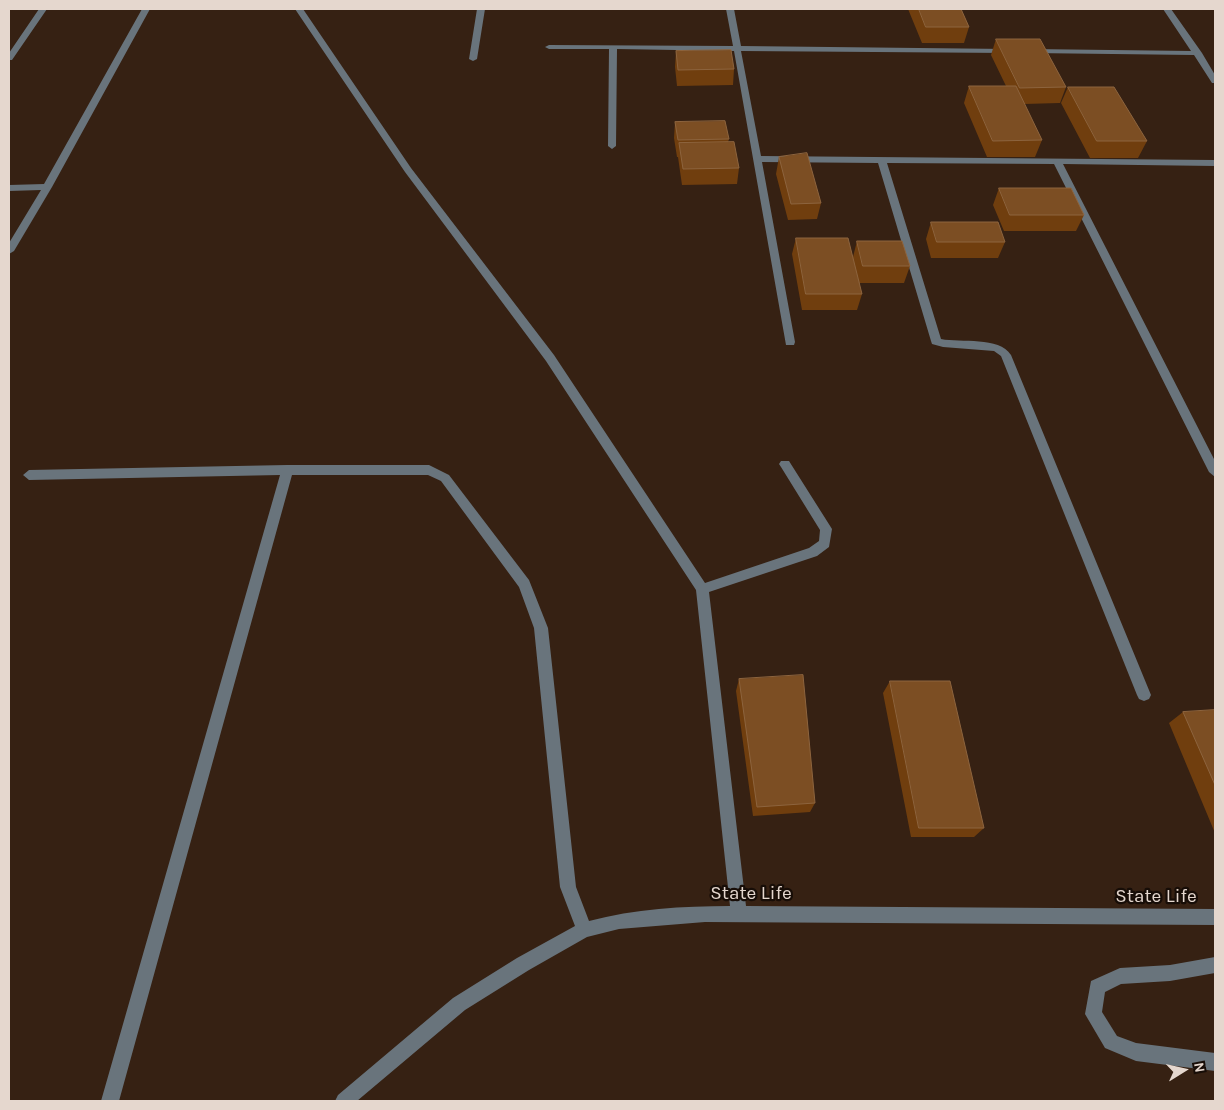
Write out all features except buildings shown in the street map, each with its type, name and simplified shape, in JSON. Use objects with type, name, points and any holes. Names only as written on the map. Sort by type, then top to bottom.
[{"type":"street","points":[[9,58],[43,9]]},
{"type":"street","points":[[9,251],[47,187],[146,9]]},
{"type":"street","points":[[298,9],[408,170],[550,358],[702,589],[739,914]]},
{"type":"street","points":[[473,59],[482,9]]},
{"type":"street","points":[[730,9],[790,342]]},
{"type":"street","points":[[1168,9],[1215,81]]},
{"type":"street","points":[[549,47],[1198,53]]},
{"type":"street","points":[[612,146],[613,47]]},
{"type":"street","points":[[757,159],[1215,163]]},
{"type":"street","points":[[882,161],[936,341],[943,344],[994,347],[1001,349],[1006,355],[1144,695]]},
{"type":"street","points":[[1057,162],[1215,472]]},
{"type":"street","points":[[9,188],[47,187]]},
{"type":"street","points":[[702,589],[813,552],[825,543],[826,529],[785,464]]},
{"type":"street","points":[[28,475],[287,470],[429,470],[445,478],[524,584],[541,628],[568,888],[584,930]]},
{"type":"street","points":[[110,1101],[287,470]]},
{"type":"street","name":"State Life","points":[[344,1101],[459,1004],[523,964],[584,930],[619,921],[642,918],[739,914],[1215,917]]},
{"type":"street","points":[[1215,965],[1170,973],[1120,976],[1097,987],[1093,1014],[1111,1042],[1136,1052],[1215,1062]]}]
